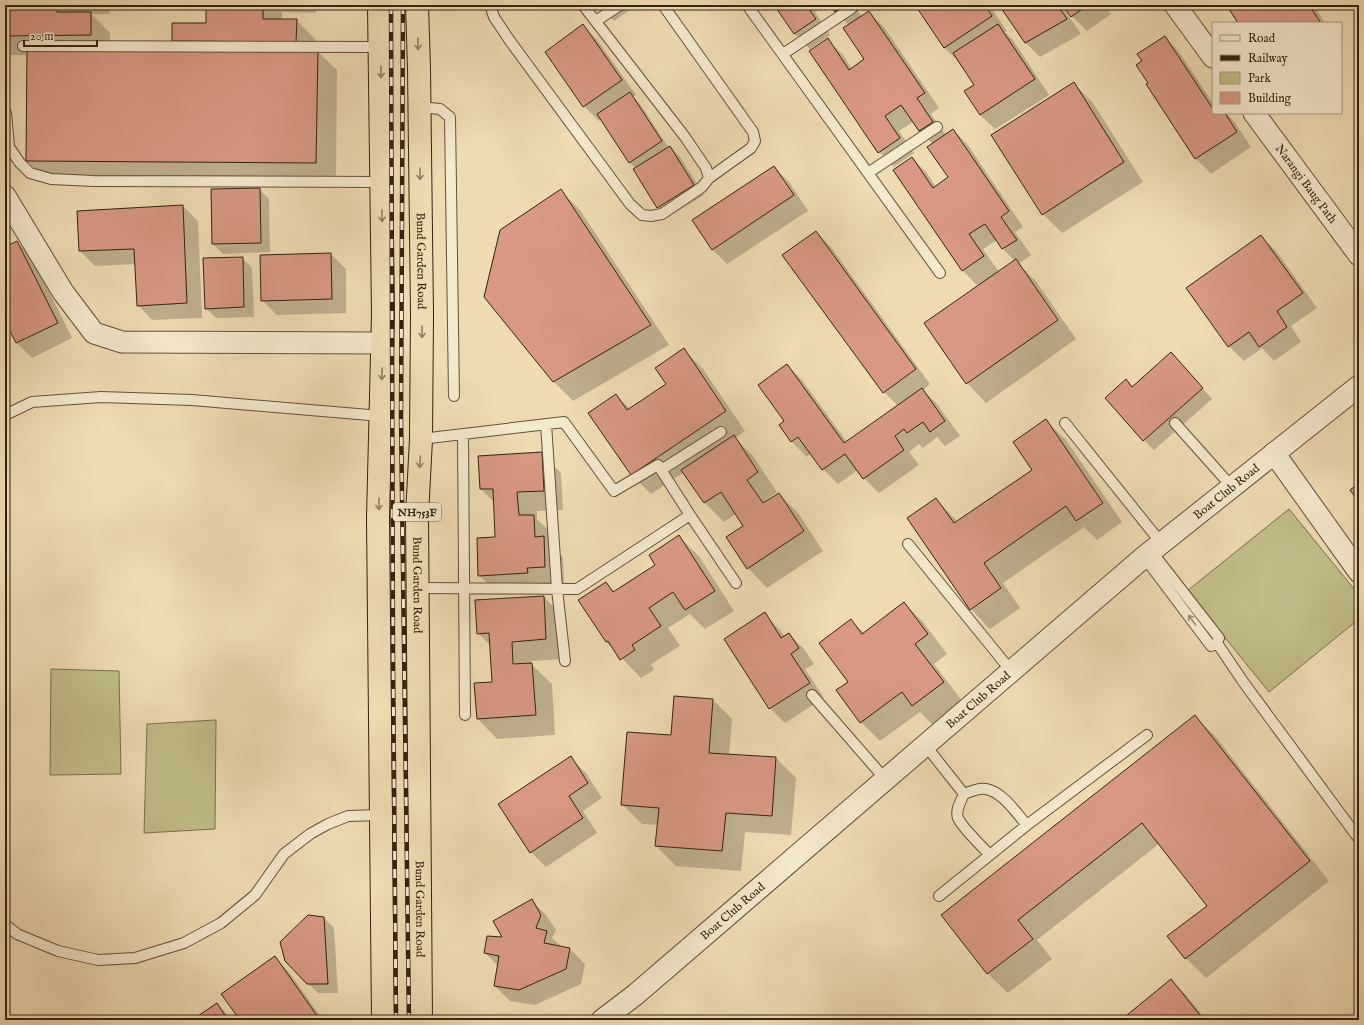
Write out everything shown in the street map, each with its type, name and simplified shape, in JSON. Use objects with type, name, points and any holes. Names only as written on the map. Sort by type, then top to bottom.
[{"type":"highway","name":"NH753F","points":[[379,5],[383,343],[378,518],[382,1020]]},
{"type":"highway","name":"Bund Garden Road","points":[[417,5],[422,314],[421,439],[416,516],[418,588],[421,1020]]},
{"type":"street","points":[[1175,5],[1212,56]]},
{"type":"street","name":"Narangi Baug Path","points":[[1255,114],[1359,255]]},
{"type":"street","points":[[5,196],[63,292],[94,333],[122,342],[383,343]]},
{"type":"street","name":"Boat Club Road","points":[[605,1019],[635,995],[1152,551],[1359,386]]},
{"type":"street","points":[[1274,453],[1359,572]]},
{"type":"lane","points":[[490,5],[494,17],[510,41],[630,204],[642,215],[652,216],[662,214],[702,187],[709,178],[751,148],[755,141],[753,132],[663,5]]},
{"type":"lane","points":[[583,5],[685,137],[706,168],[709,178]]},
{"type":"lane","points":[[596,21],[620,5]]},
{"type":"lane","points":[[747,5],[940,273]]},
{"type":"lane","points":[[783,54],[852,8]]},
{"type":"lane","points":[[23,46],[380,47]]},
{"type":"lane","points":[[419,107],[440,109],[450,117],[454,396]]},
{"type":"lane","points":[[6,112],[9,147],[20,163],[30,173],[51,179],[101,181],[382,182]]},
{"type":"lane","points":[[868,173],[937,127]]},
{"type":"lane","points":[[5,415],[32,402],[101,396],[192,400],[381,416]]},
{"type":"lane","points":[[421,439],[564,422],[614,491],[658,465],[736,583]]},
{"type":"lane","points":[[1065,423],[1152,551],[1211,646],[1217,643],[1244,683],[1359,839]]},
{"type":"lane","points":[[1175,423],[1232,487]]},
{"type":"lane","points":[[546,424],[557,589],[565,661]]},
{"type":"lane","points":[[661,470],[721,432]]},
{"type":"lane","points":[[463,434],[465,715]]},
{"type":"lane","points":[[418,588],[577,590],[690,515]]},
{"type":"lane","points":[[908,544],[1012,672]]},
{"type":"lane","points":[[812,695],[886,780]]},
{"type":"lane","points":[[939,896],[1027,825],[1147,734]]},
{"type":"lane","points":[[926,746],[964,794]]},
{"type":"lane","points":[[990,855],[958,818],[958,808],[964,794],[974,790],[986,789],[1000,795],[1027,825]]},
{"type":"lane","points":[[5,924],[17,934],[58,951],[98,960],[135,958],[184,943],[221,923],[255,895],[284,854],[310,834],[328,824],[348,816],[381,815]]},
{"type":"green space","points":[[1289,509],[1359,595],[1359,619],[1269,692],[1187,591]]},
{"type":"green space","points":[[51,669],[119,671],[121,774],[50,775]]},
{"type":"green space","points":[[216,720],[215,829],[144,833],[147,724]]},
{"type":"building","points":[[5,5],[58,5],[57,12],[91,12],[91,35],[5,36]]},
{"type":"building","points":[[206,5],[263,5],[263,19],[297,19],[296,42],[172,41],[172,23],[206,23]]},
{"type":"building","points":[[774,5],[806,5],[816,19],[794,34]]},
{"type":"building","points":[[830,5],[846,5],[835,12]]},
{"type":"building","points":[[915,5],[985,5],[992,16],[944,48]]},
{"type":"building","points":[[999,5],[1057,5],[1067,19],[1025,43]]},
{"type":"building","points":[[1062,5],[1088,5],[1071,17]]},
{"type":"building","points":[[1236,5],[1309,5],[1320,22],[1237,22],[1229,9]]},
{"type":"building","points":[[869,11],[925,93],[917,98],[933,122],[919,131],[901,105],[885,116],[900,138],[878,153],[809,51],[828,38],[849,70],[864,59],[843,28]]},
{"type":"building","points":[[583,24],[622,80],[583,107],[545,52]]},
{"type":"building","points":[[998,24],[1035,79],[980,115],[964,91],[974,85],[953,53]]},
{"type":"building","points":[[1165,36],[1212,107],[1212,114],[1226,114],[1237,132],[1195,159],[1146,84],[1148,83],[1136,65],[1142,61],[1137,54]]},
{"type":"building","points":[[27,48],[318,50],[316,163],[26,161]]},
{"type":"building","points":[[1074,82],[1124,162],[1042,215],[991,135]]},
{"type":"building","points":[[630,92],[662,141],[629,163],[597,114]]},
{"type":"building","points":[[953,129],[1009,211],[1001,217],[1017,240],[1002,249],[985,224],[969,234],[984,256],[962,271],[893,170],[912,157],[933,188],[948,177],[927,147]]},
{"type":"building","points":[[670,146],[694,185],[657,208],[633,169]]},
{"type":"building","points":[[774,166],[794,195],[712,250],[692,220]]},
{"type":"building","points":[[260,188],[261,243],[212,244],[211,189]]},
{"type":"building","points":[[561,189],[651,325],[553,382],[484,297],[500,230]]},
{"type":"building","points":[[183,205],[187,303],[137,306],[134,249],[79,251],[77,211]]},
{"type":"building","points":[[816,231],[916,369],[883,393],[782,255]]},
{"type":"building","points":[[1261,235],[1303,293],[1277,311],[1287,327],[1259,347],[1249,332],[1228,347],[1186,288]]},
{"type":"building","points":[[17,241],[58,323],[16,343],[5,321],[5,247]]},
{"type":"building","points":[[331,253],[332,299],[261,301],[260,255]]},
{"type":"building","points":[[243,257],[244,307],[205,309],[203,258]]},
{"type":"building","points":[[1016,259],[1058,320],[966,384],[924,323]]},
{"type":"building","points":[[684,348],[726,411],[631,475],[588,413],[616,394],[627,410],[666,384],[655,368]]},
{"type":"building","points":[[1171,352],[1203,388],[1143,441],[1105,398],[1126,379],[1132,387]]},
{"type":"building","points":[[787,364],[844,443],[922,388],[945,421],[930,432],[923,422],[907,433],[904,429],[895,436],[904,450],[863,479],[845,454],[822,470],[798,437],[791,442],[779,425],[784,421],[758,385]]},
{"type":"building","points":[[1046,419],[1103,503],[1076,521],[1066,506],[984,563],[1001,588],[970,610],[907,518],[936,498],[954,523],[1032,470],[1013,442]]},
{"type":"building","points":[[734,435],[758,472],[747,480],[763,503],[779,493],[804,531],[747,569],[726,537],[743,526],[721,492],[704,503],[681,470]]},
{"type":"building","points":[[542,452],[544,491],[517,492],[519,515],[534,515],[535,537],[544,536],[545,567],[527,568],[528,573],[478,576],[477,538],[495,537],[493,489],[480,489],[478,456]]},
{"type":"building","points":[[1359,483],[1359,502],[1350,490]]},
{"type":"building","points":[[679,535],[715,591],[685,610],[673,592],[649,608],[661,626],[632,645],[635,650],[620,660],[578,600],[606,582],[613,592],[655,565],[649,555]]},
{"type":"building","points":[[544,596],[546,639],[512,642],[513,664],[532,663],[536,715],[477,719],[474,683],[492,682],[489,633],[477,634],[475,600]]},
{"type":"building","points":[[904,602],[928,634],[915,644],[944,682],[912,706],[902,692],[860,723],[836,690],[848,682],[819,643],[851,619],[862,634]]},
{"type":"building","points":[[765,612],[781,638],[789,633],[799,648],[791,654],[810,683],[769,709],[724,639]]},
{"type":"building","points":[[674,696],[713,699],[709,753],[776,757],[772,816],[726,813],[722,851],[655,846],[659,808],[621,805],[627,732],[671,735]]},
{"type":"building","points":[[1195,715],[1310,861],[1185,959],[1167,936],[1207,906],[1142,823],[1018,920],[1033,939],[987,974],[941,915]]},
{"type":"building","points":[[571,756],[588,783],[569,796],[583,818],[530,853],[498,804]]},
{"type":"building","points":[[532,899],[541,915],[536,928],[547,931],[544,943],[570,948],[566,969],[519,990],[494,986],[499,956],[484,953],[487,936],[502,937],[493,921]]},
{"type":"building","points":[[308,915],[324,917],[328,984],[307,984],[285,961],[280,942]]},
{"type":"building","points":[[275,956],[320,1020],[240,1020],[221,994]]},
{"type":"building","points":[[1171,979],[1200,1015],[1194,1020],[1121,1020]]},
{"type":"building","points":[[217,1003],[228,1020],[192,1020]]},
{"type":"railway","points":[[391,5],[393,655],[396,1020]]},
{"type":"railway","points":[[403,5],[401,418],[409,1020]]}]
